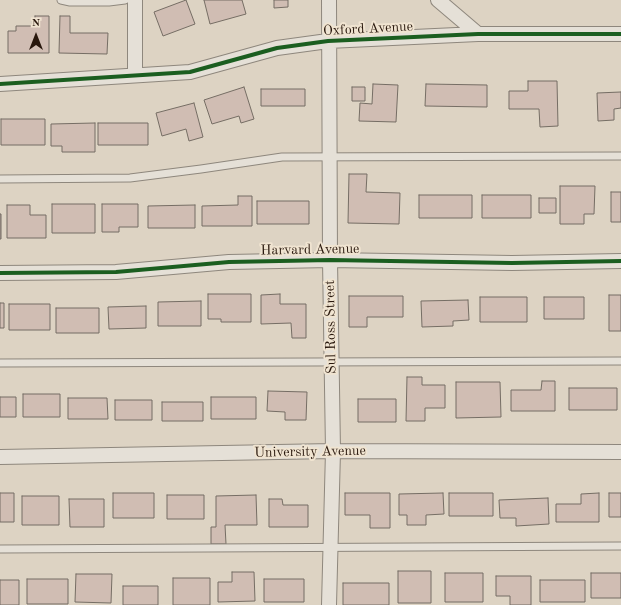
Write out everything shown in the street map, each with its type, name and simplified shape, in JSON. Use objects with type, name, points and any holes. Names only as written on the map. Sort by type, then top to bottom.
[{"type":"street","points":[[135,0],[135,75]]},
{"type":"street","name":"Sul Ross Street","points":[[329,0],[329,156],[333,451],[329,605]]},
{"type":"street","points":[[438,0],[478,34]]},
{"type":"street","name":"Oxford Avenue","points":[[0,84],[190,72],[277,48],[328,41],[478,34],[621,34]]},
{"type":"street","name":"Harvard Avenue","points":[[0,272],[116,272],[229,262],[330,260],[512,263],[621,261]]},
{"type":"street","name":"University Avenue","points":[[0,456],[333,451],[621,452]]},
{"type":"lane","points":[[61,0],[70,2],[109,2],[125,0]]},
{"type":"lane","points":[[0,179],[130,178],[282,157],[621,156]]},
{"type":"lane","points":[[0,363],[621,361]]},
{"type":"lane","points":[[0,548],[621,546]]},
{"type":"building","points":[[186,0],[195,24],[163,36],[154,12]]},
{"type":"building","points":[[204,0],[242,0],[246,14],[210,24]]},
{"type":"building","points":[[274,0],[288,0],[288,7],[274,8]]},
{"type":"building","points":[[35,16],[49,16],[49,53],[8,53],[8,31],[16,31],[16,26],[35,26]]},
{"type":"building","points":[[60,16],[70,16],[70,33],[108,33],[107,54],[59,53]]},
{"type":"building","points":[[528,81],[557,81],[558,126],[540,127],[539,109],[509,109],[509,91],[528,91]]},
{"type":"building","points":[[373,84],[398,85],[396,122],[359,121],[360,103],[372,104]]},
{"type":"building","points":[[426,84],[487,85],[487,107],[425,106]]},
{"type":"building","points":[[244,87],[254,119],[241,123],[239,116],[212,124],[204,100]]},
{"type":"building","points":[[352,87],[365,87],[365,101],[352,101]]},
{"type":"building","points":[[261,89],[305,89],[305,106],[261,106]]},
{"type":"building","points":[[621,92],[621,108],[614,109],[614,120],[598,121],[597,93]]},
{"type":"building","points":[[194,103],[203,137],[189,141],[186,129],[162,136],[156,113]]},
{"type":"building","points":[[1,119],[45,119],[45,145],[1,145]]},
{"type":"building","points":[[95,123],[95,152],[62,152],[62,146],[51,146],[51,124]]},
{"type":"building","points":[[98,123],[148,123],[148,145],[98,145]]},
{"type":"building","points":[[349,174],[367,174],[366,192],[400,193],[399,224],[348,223]]},
{"type":"building","points":[[560,186],[595,186],[594,214],[584,214],[584,224],[560,224]]},
{"type":"building","points":[[611,192],[621,192],[621,222],[611,222]]},
{"type":"building","points":[[419,195],[472,195],[472,218],[419,218]]},
{"type":"building","points":[[482,195],[531,195],[531,218],[482,218]]},
{"type":"building","points":[[238,196],[252,196],[252,226],[202,226],[202,206],[238,205]]},
{"type":"building","points":[[539,198],[556,198],[556,213],[539,213]]},
{"type":"building","points":[[257,201],[309,201],[309,224],[257,224]]},
{"type":"building","points":[[52,204],[95,204],[95,233],[52,233]]},
{"type":"building","points":[[102,204],[138,204],[138,227],[119,227],[119,232],[102,232]]},
{"type":"building","points":[[7,205],[30,205],[30,215],[46,215],[46,238],[7,238]]},
{"type":"building","points":[[195,205],[195,228],[148,228],[148,206]]},
{"type":"building","points":[[1,214],[1,239],[0,239]]},
{"type":"building","points":[[208,294],[251,294],[251,322],[221,322],[221,319],[208,319]]},
{"type":"building","points":[[280,294],[280,304],[306,304],[306,338],[292,338],[291,323],[261,324],[261,295]]},
{"type":"building","points":[[609,295],[621,295],[621,331],[609,331]]},
{"type":"building","points":[[349,296],[403,296],[403,317],[367,317],[367,327],[349,327]]},
{"type":"building","points":[[480,297],[527,297],[527,322],[480,322]]},
{"type":"building","points":[[544,297],[584,297],[584,319],[544,319]]},
{"type":"building","points":[[468,300],[469,320],[453,321],[453,326],[422,327],[421,301]]},
{"type":"building","points":[[201,301],[201,326],[158,326],[158,302]]},
{"type":"building","points":[[0,303],[4,303],[4,328],[0,328]]},
{"type":"building","points":[[9,304],[50,304],[50,330],[9,330]]},
{"type":"building","points":[[146,306],[146,328],[109,329],[108,307]]},
{"type":"building","points":[[56,308],[99,308],[99,333],[56,333]]},
{"type":"building","points":[[407,377],[422,377],[422,385],[445,385],[445,408],[425,408],[425,421],[406,421]]},
{"type":"building","points":[[542,381],[555,381],[555,411],[511,411],[511,390],[541,390]]},
{"type":"building","points":[[456,382],[500,382],[501,417],[456,418]]},
{"type":"building","points":[[569,388],[617,388],[617,410],[569,410]]},
{"type":"building","points":[[268,391],[307,392],[306,420],[285,420],[285,412],[267,411]]},
{"type":"building","points":[[23,394],[60,394],[60,417],[23,417]]},
{"type":"building","points":[[0,397],[16,397],[16,417],[0,417]]},
{"type":"building","points":[[211,397],[256,397],[256,419],[211,419]]},
{"type":"building","points":[[68,398],[107,398],[108,419],[68,419]]},
{"type":"building","points":[[358,399],[396,399],[396,422],[358,422]]},
{"type":"building","points":[[115,400],[152,400],[152,420],[115,420]]},
{"type":"building","points":[[162,402],[203,402],[203,421],[162,421]]},
{"type":"building","points":[[0,493],[14,493],[14,522],[0,522]]},
{"type":"building","points":[[113,493],[154,493],[154,518],[113,518]]},
{"type":"building","points":[[345,493],[390,493],[390,528],[370,528],[370,515],[345,515]]},
{"type":"building","points":[[443,493],[444,514],[426,515],[426,525],[407,525],[407,515],[399,515],[399,494]]},
{"type":"building","points":[[449,493],[493,493],[493,516],[449,516]]},
{"type":"building","points":[[599,493],[599,522],[556,522],[556,504],[581,504],[581,494]]},
{"type":"building","points":[[609,493],[621,493],[621,517],[609,517]]},
{"type":"building","points":[[167,495],[204,495],[204,519],[167,519]]},
{"type":"building","points":[[256,495],[257,525],[225,525],[226,544],[211,544],[211,527],[216,527],[216,496]]},
{"type":"building","points":[[22,496],[59,496],[59,525],[22,525]]},
{"type":"building","points":[[548,498],[549,524],[516,526],[516,518],[500,518],[499,500]]},
{"type":"building","points":[[69,499],[104,499],[104,527],[70,527]]},
{"type":"building","points":[[269,499],[282,499],[283,505],[308,505],[308,527],[269,527]]},
{"type":"building","points":[[398,571],[431,571],[431,603],[398,603]]},
{"type":"building","points":[[232,572],[254,572],[255,601],[218,602],[218,582],[232,582]]},
{"type":"building","points":[[445,573],[483,573],[483,602],[445,602]]},
{"type":"building","points":[[591,573],[621,573],[621,598],[591,598]]},
{"type":"building","points":[[76,574],[112,574],[111,603],[75,602]]},
{"type":"building","points":[[496,576],[531,576],[531,605],[510,605],[510,596],[496,596]]},
{"type":"building","points":[[173,578],[210,578],[210,605],[173,605]]},
{"type":"building","points":[[27,579],[68,579],[68,604],[27,604]]},
{"type":"building","points":[[264,579],[304,579],[304,602],[264,602]]},
{"type":"building","points":[[0,580],[19,580],[19,605],[0,605]]},
{"type":"building","points":[[540,580],[585,580],[585,602],[540,602]]},
{"type":"building","points":[[343,583],[389,583],[389,605],[343,605]]},
{"type":"building","points":[[123,586],[158,586],[158,605],[123,605]]},
{"type":"cycle path","points":[[0,84],[190,72],[277,48],[328,41],[478,34],[621,34]]},
{"type":"cycle path","points":[[0,273],[116,272],[229,262],[330,260],[512,263],[621,261]]}]
